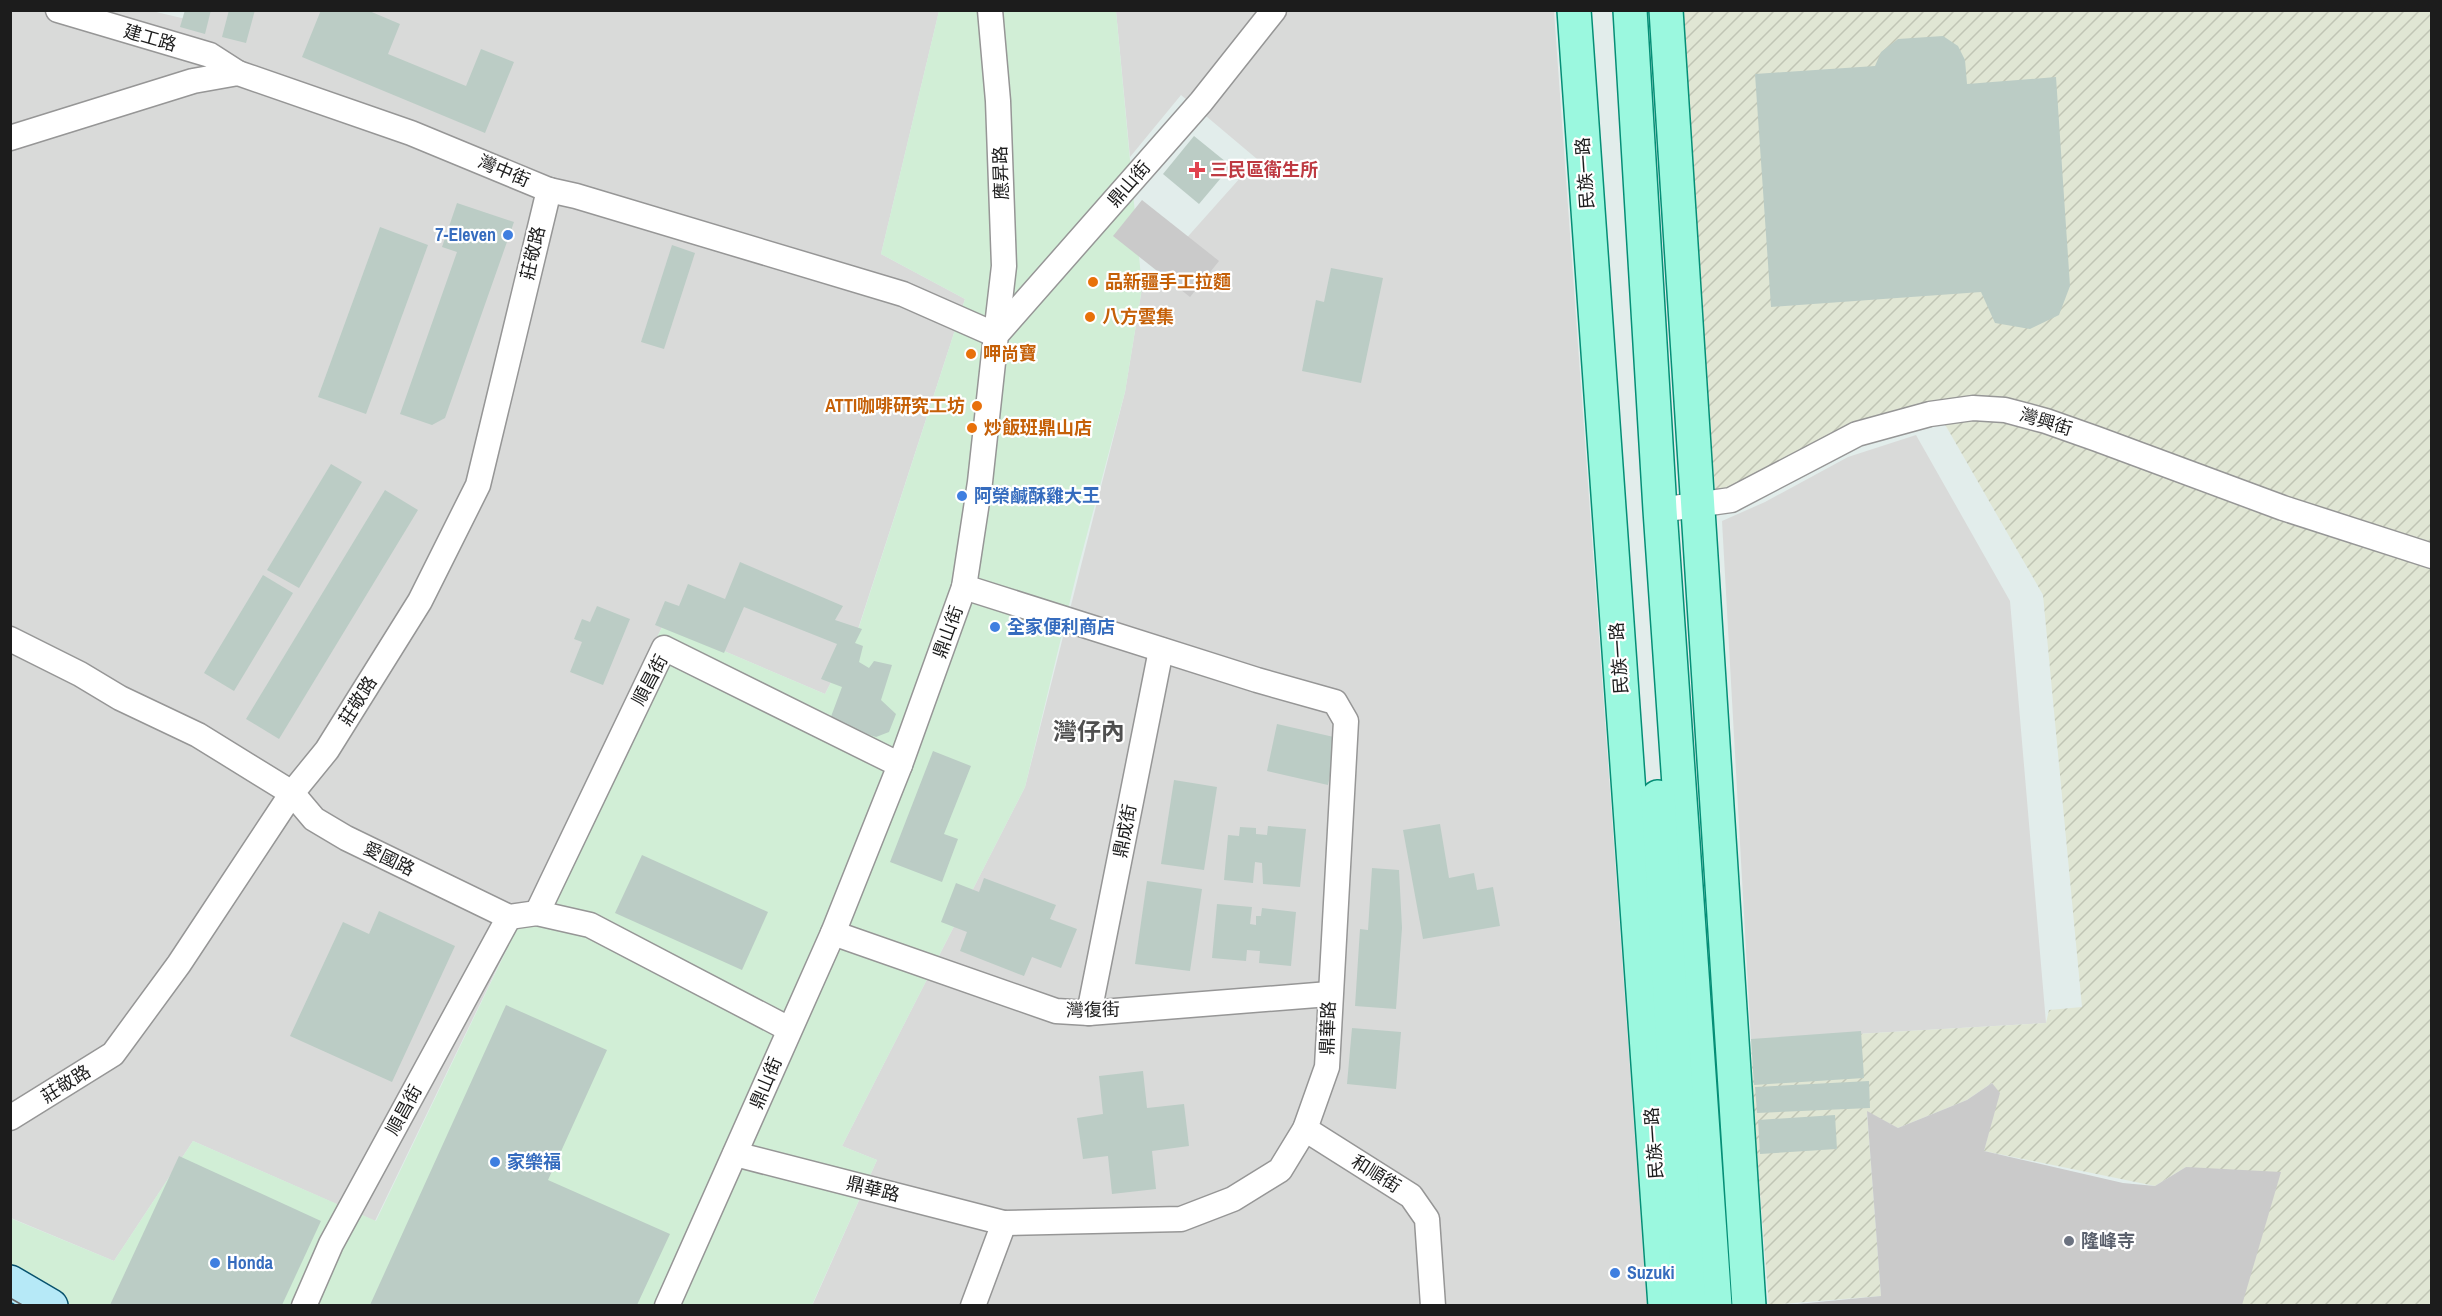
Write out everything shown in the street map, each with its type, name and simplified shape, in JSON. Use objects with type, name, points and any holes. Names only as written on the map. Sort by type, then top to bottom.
[{"type":"main road","name":"民族一路","points":[[1574,10],[1665,1305]]},
{"type":"main road","name":"民族一路","points":[[1607,10],[1689,1305]]},
{"type":"main road","points":[[1630,10],[1659,510],[1715,1305]]},
{"type":"main road","points":[[1665,10],[1749,1305]]},
{"type":"street","name":"建工路","points":[[58,10],[210,55],[238,73]]},
{"type":"street","name":"應昇路","points":[[990,10],[998,101],[1004,266],[996,335]]},
{"type":"street","name":"鼎山街","points":[[667,1305],[833,933],[900,765],[964,587],[980,482],[996,335],[1201,102],[1274,10]]},
{"type":"street","name":"灣中街","points":[[10,138],[193,81],[238,73],[411,133],[549,190],[576,195],[903,294],[996,335]]},
{"type":"street","name":"莊敬路","points":[[10,1118],[113,1054],[179,964],[292,793],[327,750],[420,601],[478,485],[549,190]]},
{"type":"street","name":"灣興街","points":[[1659,510],[1731,500],[1857,434],[1930,414],[1973,408],[2005,410],[2067,428],[2283,508],[2432,556]]},
{"type":"street","name":"鼎華路","points":[[735,1154],[1004,1223],[1181,1219],[1233,1199],[1280,1170],[1305,1130],[1327,1067],[1329,994],[1346,721],[1335,702],[1161,650],[964,587]]},
{"type":"street","name":"愛國路","points":[[10,639],[80,674],[120,698],[198,735],[292,793],[314,819],[346,838],[509,917]]},
{"type":"street","name":"順昌街","points":[[537,913],[664,648],[900,765]]},
{"type":"street","name":"鼎成街","points":[[1089,1013],[1161,650]]},
{"type":"street","points":[[509,917],[537,913],[590,925],[789,1029]]},
{"type":"street","name":"順昌街","points":[[304,1305],[331,1244],[509,917]]},
{"type":"street","name":"灣復街","points":[[833,933],[1056,1011],[1089,1013],[1329,994]]},
{"type":"street","name":"和順街","points":[[1305,1130],[1411,1196],[1427,1219],[1433,1305]]},
{"type":"street","points":[[973,1305],[1004,1223]]},
{"type":"street","points":[[10,1282],[51,1305]]},
{"type":"shaded area","points":[[193,10],[939,11],[881,254],[965,299],[858,629],[825,694],[663,625],[375,1221],[193,1141],[114,1261],[11,1218],[11,11],[152,11],[190,20]]},
{"type":"shaded area","points":[[939,11],[1116,11],[1142,288],[1125,392],[1078,568],[1025,787],[842,1146],[877,1160],[812,1305],[11,1305],[10,1218],[114,1261],[193,1141],[376,1221],[663,625],[825,694],[858,630],[965,299],[881,254]]},
{"type":"shaded area","points":[[1116,11],[1554,11],[1647,1305],[812,1306],[877,1160],[842,1146],[1025,787],[1125,392],[1142,288],[1257,159],[1181,95],[1130,157]]},
{"type":"shaded area","points":[[1682,11],[2431,11],[2431,1305],[2241,1305],[2186,1167],[2155,1186],[1984,1151],[1999,1093],[1992,1083],[1967,1100],[1898,1128],[1867,1112],[1881,1296],[1769,1305],[1754,1117],[1751,1040],[2046,1023],[2049,1010],[2082,1007],[2043,595],[1939,414],[1716,498],[1709,429]]},
{"type":"shaded area","points":[[1142,200],[1219,261],[1190,297],[1113,236]]},
{"type":"shaded area","points":[[1916,435],[2010,601],[2046,1023],[1751,1040],[1722,521],[1765,502],[1848,457]]},
{"type":"shaded area","name":"隆峰寺","points":[[1992,1083],[2000,1093],[1984,1151],[2123,1183],[2155,1186],[2186,1167],[2281,1172],[2242,1305],[1787,1305],[1881,1296],[1867,1111],[1898,1128],[1967,1100]]},
{"type":"building","points":[[185,10],[211,10],[205,34],[180,27]]},
{"type":"building","points":[[229,10],[255,10],[246,43],[222,37]]},
{"type":"building","points":[[321,10],[367,10],[400,24],[388,54],[466,86],[481,49],[514,62],[485,133],[302,57]]},
{"type":"building","points":[[1943,36],[1958,46],[1965,60],[1967,84],[2056,77],[2070,286],[2059,315],[2030,329],[1995,323],[1981,292],[1771,307],[1755,74],[1875,66],[1881,52],[1898,39]]},
{"type":"building","name":"三民區衛生所","points":[[1194,136],[1231,166],[1199,204],[1163,174]]},
{"type":"building","points":[[457,203],[514,222],[445,418],[432,425],[400,414],[457,252],[442,247]]},
{"type":"building","points":[[380,227],[428,245],[366,414],[318,397]]},
{"type":"building","points":[[672,245],[695,253],[664,349],[641,342]]},
{"type":"building","points":[[1331,268],[1383,278],[1361,383],[1302,371],[1316,300],[1324,302]]},
{"type":"building","points":[[331,464],[362,482],[299,588],[267,570]]},
{"type":"building","points":[[385,490],[418,510],[279,739],[246,719]]},
{"type":"building","points":[[740,562],[843,606],[835,620],[862,629],[855,643],[863,646],[859,662],[869,668],[874,661],[892,665],[881,700],[896,714],[889,732],[876,737],[829,722],[842,687],[821,679],[837,644],[744,607],[724,653],[655,625],[665,601],[679,606],[688,584],[725,599]]},
{"type":"building","points":[[263,575],[293,593],[234,691],[204,673]]},
{"type":"building","points":[[597,606],[630,619],[603,685],[570,672],[582,642],[574,639],[582,619],[590,622]]},
{"type":"building","points":[[1277,724],[1338,738],[1328,785],[1267,771]]},
{"type":"building","points":[[933,751],[971,766],[944,834],[958,839],[942,882],[890,862]]},
{"type":"building","points":[[1174,780],[1217,787],[1204,870],[1161,864]]},
{"type":"building","points":[[1440,824],[1449,878],[1474,873],[1477,890],[1493,887],[1500,926],[1423,939],[1403,830]]},
{"type":"building","points":[[1268,826],[1306,829],[1300,887],[1263,884],[1262,863],[1255,862],[1253,883],[1224,880],[1228,835],[1239,836],[1240,827],[1256,828],[1256,834],[1267,835]]},
{"type":"building","points":[[642,855],[768,912],[742,970],[615,913]]},
{"type":"building","points":[[1372,868],[1399,870],[1402,928],[1396,1009],[1355,1006],[1360,929],[1368,930]]},
{"type":"building","points":[[984,878],[1056,905],[1050,919],[1077,929],[1061,968],[1032,957],[1024,976],[960,951],[967,932],[941,922],[956,883],[979,892]]},
{"type":"building","points":[[1147,881],[1202,889],[1190,971],[1135,964]]},
{"type":"building","points":[[1217,904],[1252,907],[1250,924],[1256,925],[1256,916],[1261,916],[1262,908],[1296,912],[1291,966],[1259,963],[1260,951],[1247,950],[1246,961],[1212,958]]},
{"type":"building","points":[[379,911],[455,946],[392,1082],[290,1036],[343,922],[369,934]]},
{"type":"building","name":"家樂福","points":[[506,1005],[607,1050],[548,1180],[670,1234],[637,1305],[370,1305]]},
{"type":"building","points":[[1352,1028],[1401,1032],[1396,1089],[1347,1084]]},
{"type":"building","points":[[1861,1031],[1864,1078],[1754,1085],[1751,1039]]},
{"type":"building","points":[[1143,1071],[1147,1108],[1184,1104],[1189,1146],[1152,1151],[1156,1189],[1112,1194],[1108,1156],[1083,1159],[1077,1118],[1103,1114],[1099,1076]]},
{"type":"building","points":[[1869,1081],[1870,1108],[1757,1113],[1755,1087]]},
{"type":"building","points":[[1835,1115],[1837,1149],[1760,1154],[1758,1120]]},
{"type":"building","name":"Honda","points":[[179,1156],[321,1221],[282,1305],[110,1305]]},
{"type":"tram line","points":[[10,1298],[24,1306]]},
{"type":"place","name":"三民區衛生所","points":[[1197,170]]},
{"type":"place","name":"7-Eleven","points":[[508,235]]},
{"type":"place","name":"品新疆手工拉麵","points":[[1093,282]]},
{"type":"place","name":"八方雲集","points":[[1090,317]]},
{"type":"place","name":"呷尚寶","points":[[971,354]]},
{"type":"place","name":"ATTI咖啡研究工坊","points":[[977,406]]},
{"type":"place","name":"炒飯班鼎山店","points":[[972,428]]},
{"type":"place","name":"阿榮鹹酥雞大王","points":[[962,496]]},
{"type":"place","name":"全家便利商店","points":[[995,627]]},
{"type":"place","name":"家樂福","points":[[495,1162]]},
{"type":"place","name":"隆峰寺","points":[[2069,1241]]},
{"type":"place","name":"Honda","points":[[215,1263]]},
{"type":"place","name":"Suzuki","points":[[1615,1273]]},
{"type":"district","name":"灣仔內","points":[[1089,732]]}]
